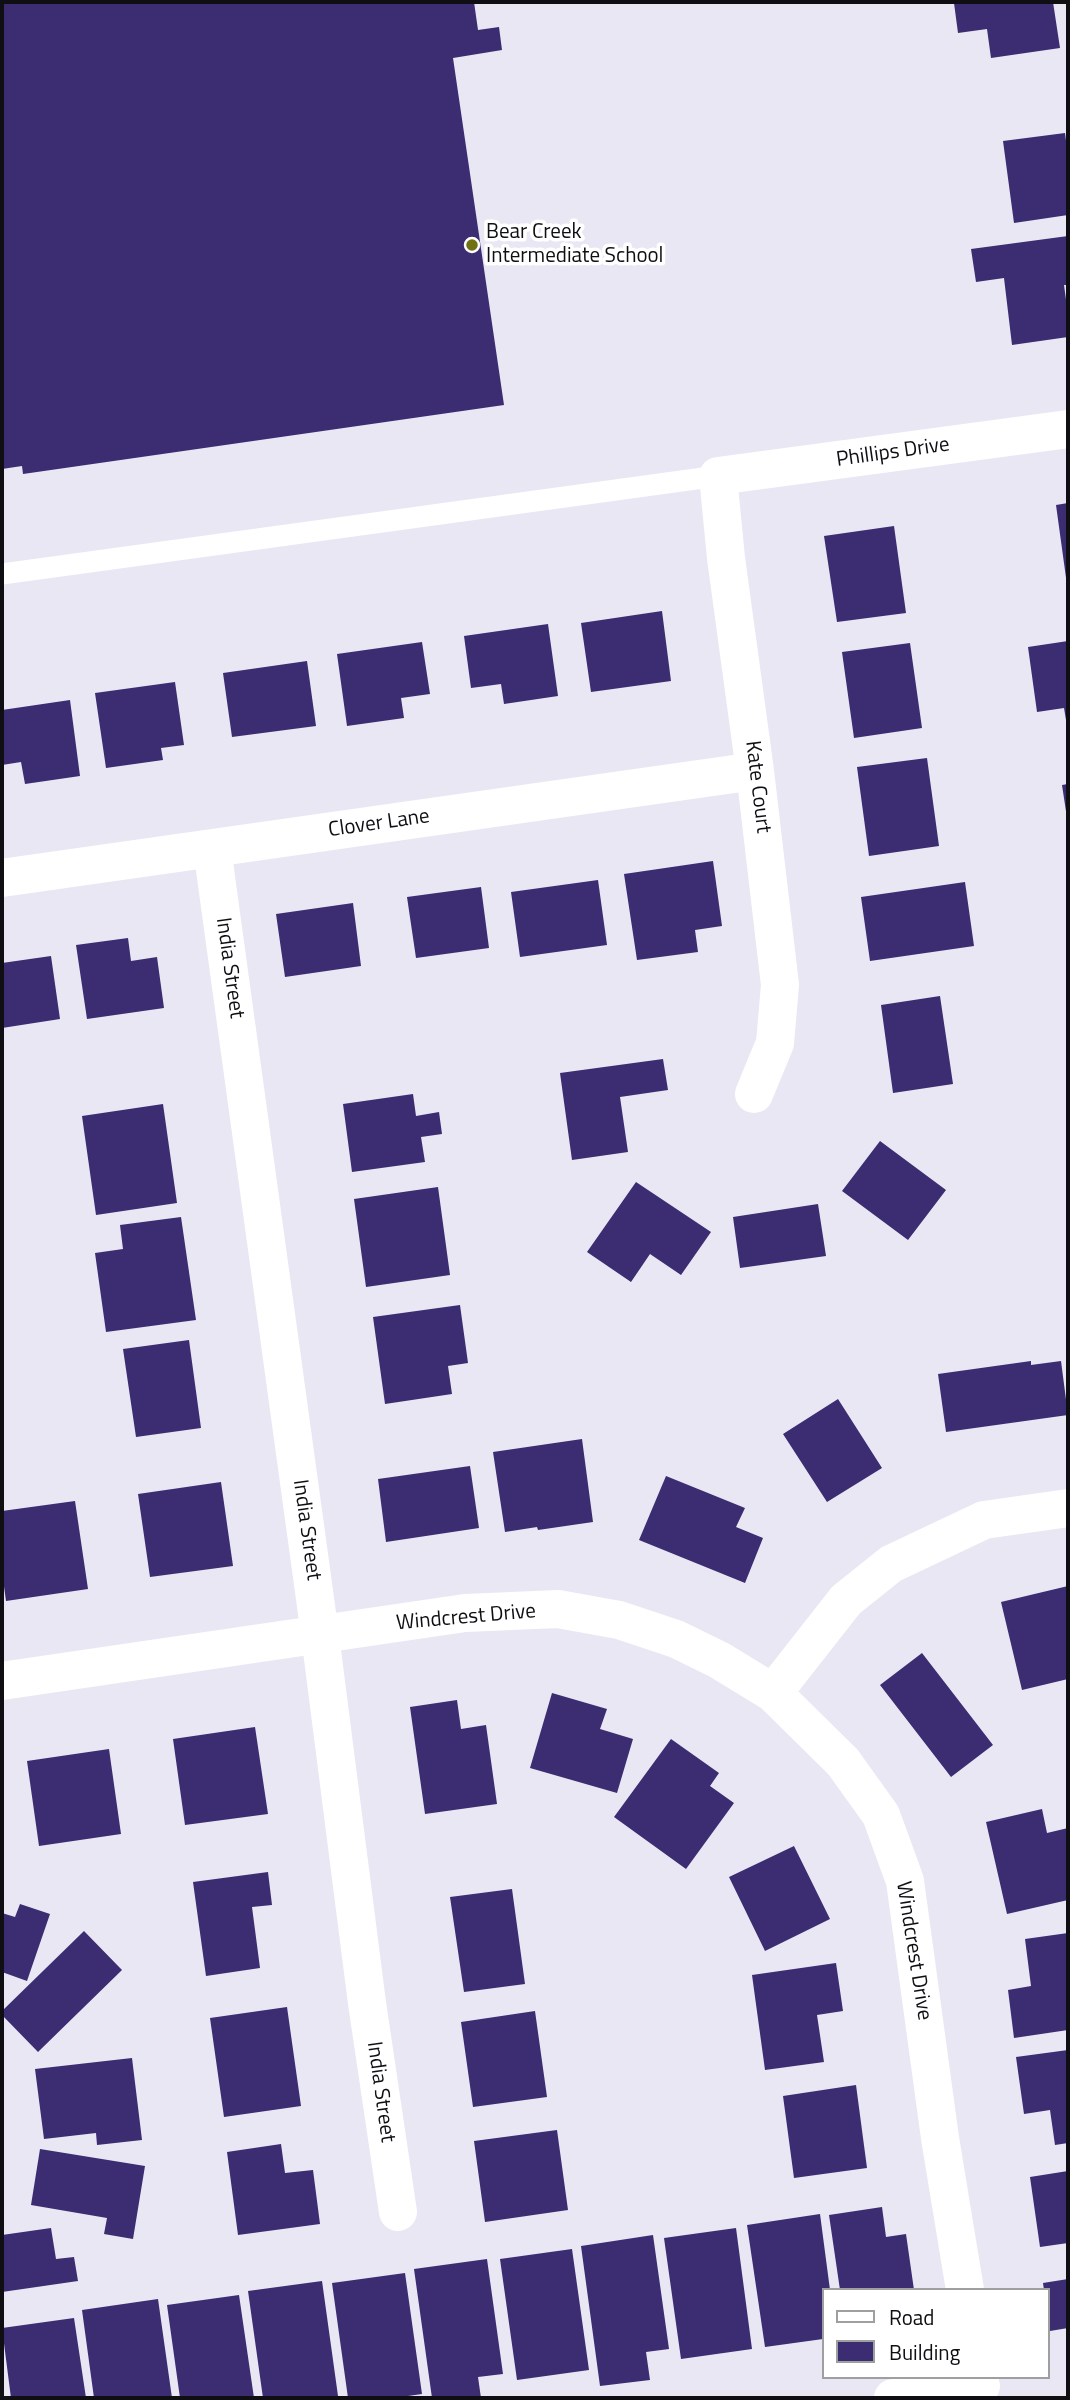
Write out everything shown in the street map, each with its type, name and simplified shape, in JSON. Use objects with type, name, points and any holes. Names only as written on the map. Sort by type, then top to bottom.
[{"type":"street","name":"Phillips Drive","points":[[718,476],[1068,429]]},
{"type":"street","name":"Kate Court","points":[[718,476],[780,985],[775,1043],[754,1094]]},
{"type":"street","name":"Clover Lane","points":[[2,878],[755,771]]},
{"type":"street","name":"India Street","points":[[212,848],[320,1635],[367,2003],[398,2212]]},
{"type":"street","points":[[773,1693],[846,1600],[891,1564],[984,1520],[1068,1508]]},
{"type":"street","name":"Windcrest Drive","points":[[2,1681],[465,1613],[558,1609],[619,1620],[676,1639],[719,1660],[773,1693],[844,1762],[881,1815],[905,1881],[940,2138],[965,2288]]},
{"type":"street","points":[[893,2398],[981,2387]]},
{"type":"lane","points":[[2,574],[718,476]]},
{"type":"building","name":"Bear Creek Intermediate School","points":[[2,2],[474,2],[478,30],[499,27],[502,50],[453,58],[504,405],[23,474],[22,466],[2,469]]},
{"type":"building","points":[[1053,2],[1060,48],[991,58],[987,29],[958,33],[954,3]]},
{"type":"building","points":[[1065,133],[1068,156],[1068,215],[1014,223],[1003,141]]},
{"type":"building","points":[[1068,236],[1068,285],[1064,285],[1068,337],[1012,345],[1004,278],[976,282],[971,249]]},
{"type":"building","points":[[1068,503],[1068,585],[1067,585],[1056,505]]},
{"type":"building","points":[[894,526],[906,613],[837,622],[824,536]]},
{"type":"building","points":[[662,611],[671,681],[591,692],[581,623]]},
{"type":"building","points":[[548,624],[558,696],[504,704],[501,684],[471,688],[464,636]]},
{"type":"building","points":[[1068,641],[1067,726],[1064,708],[1037,712],[1028,647]]},
{"type":"building","points":[[422,642],[430,694],[401,698],[404,718],[347,726],[337,654]]},
{"type":"building","points":[[910,643],[922,728],[854,738],[842,652]]},
{"type":"building","points":[[307,661],[316,726],[232,737],[223,673]]},
{"type":"building","points":[[175,682],[184,745],[161,748],[163,760],[106,768],[95,693]]},
{"type":"building","points":[[70,700],[80,776],[25,784],[21,762],[2,765],[2,710]]},
{"type":"building","points":[[927,758],[939,846],[869,856],[857,767]]},
{"type":"building","points":[[1068,784],[1068,818],[1067,818],[1062,785]]},
{"type":"building","points":[[713,861],[722,926],[695,930],[698,952],[637,960],[624,874]]},
{"type":"building","points":[[598,880],[607,945],[520,957],[511,892]]},
{"type":"building","points":[[965,882],[974,946],[870,961],[861,897]]},
{"type":"building","points":[[481,887],[489,948],[416,958],[407,897]]},
{"type":"building","points":[[353,903],[361,966],[285,977],[276,914]]},
{"type":"building","points":[[128,938],[131,961],[157,957],[164,1008],[87,1019],[76,945]]},
{"type":"building","points":[[51,956],[60,1019],[2,1028],[2,963]]},
{"type":"building","points":[[940,996],[953,1084],[893,1093],[881,1005]]},
{"type":"building","points":[[663,1059],[668,1090],[620,1097],[628,1152],[572,1160],[560,1073]]},
{"type":"building","points":[[413,1094],[416,1116],[439,1112],[442,1134],[421,1137],[425,1162],[352,1172],[343,1104]]},
{"type":"building","points":[[163,1104],[177,1203],[96,1215],[82,1116]]},
{"type":"building","points":[[880,1141],[946,1190],[908,1240],[842,1191]]},
{"type":"building","points":[[636,1182],[711,1232],[681,1275],[650,1254],[631,1282],[587,1252]]},
{"type":"building","points":[[438,1187],[450,1275],[366,1287],[354,1199]]},
{"type":"building","points":[[818,1204],[826,1256],[740,1268],[733,1217]]},
{"type":"building","points":[[181,1217],[196,1320],[106,1332],[95,1253],[123,1249],[120,1225]]},
{"type":"building","points":[[460,1305],[468,1363],[448,1366],[452,1394],[385,1404],[373,1317]]},
{"type":"building","points":[[189,1340],[201,1428],[136,1437],[123,1349]]},
{"type":"building","points":[[1031,1361],[1031,1365],[1061,1361],[1068,1415],[946,1432],[938,1374]]},
{"type":"building","points":[[838,1399],[882,1468],[827,1502],[783,1434]]},
{"type":"building","points":[[582,1439],[593,1522],[505,1532],[493,1452]]},
{"type":"building","points":[[470,1466],[479,1528],[386,1542],[378,1479]]},
{"type":"building","points":[[666,1476],[745,1508],[736,1527],[763,1538],[745,1583],[639,1540]]},
{"type":"building","points":[[221,1482],[233,1566],[150,1577],[138,1494]]},
{"type":"building","points":[[75,1501],[88,1589],[6,1601],[2,1572],[2,1511]]},
{"type":"building","points":[[1068,1586],[1068,1679],[1022,1690],[1001,1602]]},
{"type":"building","points":[[922,1653],[993,1745],[951,1777],[880,1685]]},
{"type":"building","points":[[552,1693],[607,1709],[600,1729],[633,1739],[617,1793],[530,1768]]},
{"type":"building","points":[[457,1700],[461,1729],[486,1725],[497,1804],[425,1814],[410,1707]]},
{"type":"building","points":[[255,1727],[268,1814],[185,1825],[173,1739]]},
{"type":"building","points":[[671,1739],[719,1773],[710,1786],[734,1803],[686,1869],[614,1817]]},
{"type":"building","points":[[109,1749],[121,1834],[39,1846],[27,1761]]},
{"type":"building","points":[[1042,1809],[1047,1833],[1068,1828],[1068,1900],[1007,1914],[986,1822]]},
{"type":"building","points":[[794,1846],[830,1919],[765,1951],[729,1877]]},
{"type":"building","points":[[268,1872],[272,1905],[252,1907],[260,1968],[206,1976],[193,1882]]},
{"type":"building","points":[[512,1889],[525,1984],[464,1992],[450,1897]]},
{"type":"building","points":[[20,1904],[50,1914],[27,1981],[2,1972],[2,1913],[15,1917]]},
{"type":"building","points":[[84,1931],[122,1970],[38,2052],[2,2015],[2,2011]]},
{"type":"building","points":[[1068,1933],[1068,2030],[1014,2038],[1008,1990],[1031,1986],[1025,1939]]},
{"type":"building","points":[[836,1963],[843,2011],[817,2015],[824,2062],[765,2070],[752,1975]]},
{"type":"building","points":[[287,2007],[301,2106],[224,2117],[210,2018]]},
{"type":"building","points":[[535,2011],[547,2097],[473,2107],[461,2022]]},
{"type":"building","points":[[1068,2050],[1068,2143],[1055,2145],[1050,2110],[1024,2114],[1016,2057]]},
{"type":"building","points":[[132,2058],[142,2140],[97,2145],[96,2133],[44,2139],[35,2069]]},
{"type":"building","points":[[856,2085],[867,2168],[794,2178],[783,2096]]},
{"type":"building","points":[[557,2130],[568,2210],[485,2222],[474,2141]]},
{"type":"building","points":[[281,2144],[285,2173],[313,2170],[320,2224],[238,2235],[227,2152]]},
{"type":"building","points":[[40,2149],[145,2166],[133,2239],[104,2234],[107,2218],[31,2205]]},
{"type":"building","points":[[1068,2171],[1068,2243],[1040,2247],[1030,2177]]},
{"type":"building","points":[[882,2207],[886,2237],[906,2234],[914,2288],[840,2288],[829,2215]]},
{"type":"building","points":[[820,2214],[830,2288],[822,2288],[822,2339],[765,2347],[747,2225]]},
{"type":"building","points":[[51,2228],[56,2259],[74,2257],[78,2281],[2,2292],[2,2235]]},
{"type":"building","points":[[736,2228],[752,2349],[681,2359],[664,2238]]},
{"type":"building","points":[[653,2235],[669,2349],[646,2352],[650,2380],[600,2386],[581,2246]]},
{"type":"building","points":[[572,2249],[589,2370],[517,2380],[500,2259]]},
{"type":"building","points":[[487,2259],[503,2374],[478,2377],[481,2398],[432,2398],[414,2269]]},
{"type":"building","points":[[405,2273],[422,2394],[394,2398],[348,2398],[332,2283]]},
{"type":"building","points":[[1068,2279],[1068,2328],[1050,2331],[1049,2288],[1044,2288],[1043,2283]]},
{"type":"building","points":[[322,2281],[338,2396],[263,2398],[248,2291]]},
{"type":"building","points":[[239,2295],[254,2398],[180,2398],[167,2305]]},
{"type":"building","points":[[158,2299],[172,2398],[94,2398],[82,2310]]},
{"type":"building","points":[[74,2318],[86,2398],[11,2398],[2,2328]]},
{"type":"place","name":"Bear Creek Intermediate School","points":[[472,245]]}]
